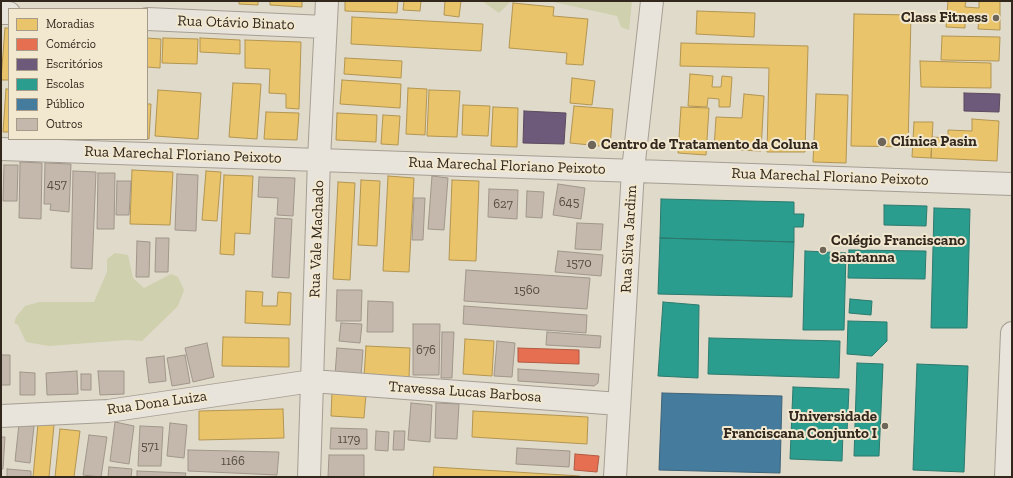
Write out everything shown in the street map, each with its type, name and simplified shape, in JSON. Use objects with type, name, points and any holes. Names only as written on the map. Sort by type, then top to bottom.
[{"type":"street","name":"Rua Vale Machado","points":[[309,477],[319,159],[326,1]]},
{"type":"street","name":"Rua Silva Jardim","points":[[615,477],[633,170],[652,1]]},
{"type":"street","name":"Rua Otávio Binato","points":[[148,19],[325,27]]},
{"type":"street","name":"Rua Marechal Floriano Peixoto","points":[[1,149],[1012,184]]},
{"type":"street","points":[[1006,477],[1012,333]]},
{"type":"street","name":"Travessa Lucas Barbosa","points":[[312,381],[619,404]]},
{"type":"street","name":"Rua Dona Luiza","points":[[1,416],[108,411],[312,381]]},
{"type":"green space","points":[[482,1],[511,1],[499,13]]},
{"type":"green space","points":[[549,1],[632,1],[629,30],[621,27],[617,16]]},
{"type":"green space","points":[[115,253],[128,255],[133,278],[144,288],[171,274],[178,277],[184,290],[178,306],[142,341],[127,340],[49,346],[26,342],[18,325],[14,323],[16,317],[25,306],[39,302],[94,302],[107,272],[107,259]]},
{"type":"building: Moradias","points":[[239,1],[258,1],[258,5],[239,4]]},
{"type":"building: Moradias","points":[[270,1],[302,1],[302,7],[270,5]]},
{"type":"building: Moradias","points":[[345,1],[398,1],[397,13],[345,11]]},
{"type":"building: Moradias","points":[[404,1],[421,1],[420,11],[403,10]]},
{"type":"building: Moradias","points":[[445,1],[461,1],[459,17],[444,15]]},
{"type":"building: Moradias","points":[[948,1],[966,1],[965,7],[979,8],[979,1],[1000,1],[1000,30],[978,29],[979,17],[965,16],[965,28],[946,27]]},
{"type":"building: Moradias","points":[[513,3],[554,7],[553,16],[588,19],[583,65],[566,64],[567,53],[509,48]]},
{"type":"building: Moradias","points":[[697,11],[755,13],[754,37],[696,34]]},
{"type":"building: Moradias","points":[[854,14],[911,15],[908,147],[851,146]]},
{"type":"building: Moradias","points":[[352,17],[483,24],[481,51],[351,44]]},
{"type":"building: Moradias","points":[[5,28],[8,28],[8,80],[1,80]]},
{"type":"building: Moradias","points":[[942,36],[1000,37],[999,61],[941,60]]},
{"type":"building: Moradias","points":[[148,38],[161,39],[160,68],[148,67]]},
{"type":"building: Moradias","points":[[163,38],[198,39],[197,64],[162,63]]},
{"type":"building: Moradias","points":[[200,38],[240,40],[240,54],[200,52]]},
{"type":"building: Moradias","points":[[245,40],[301,42],[299,109],[286,108],[286,94],[269,93],[270,69],[245,68]]},
{"type":"building: Moradias","points":[[681,43],[808,46],[805,152],[767,152],[769,68],[680,66]]},
{"type":"building: Moradias","points":[[345,58],[402,61],[401,78],[344,74]]},
{"type":"building: Moradias","points":[[920,61],[991,63],[991,88],[921,87]]},
{"type":"building: Moradias","points":[[690,74],[713,76],[712,87],[721,87],[722,76],[732,77],[730,107],[719,107],[719,99],[708,98],[707,107],[688,106]]},
{"type":"building: Moradias","points":[[572,78],[595,81],[592,105],[570,103]]},
{"type":"building: Moradias","points":[[342,80],[401,84],[400,108],[340,104]]},
{"type":"building: Moradias","points":[[233,83],[261,84],[257,139],[229,137]]},
{"type":"building: Moradias","points":[[408,88],[427,89],[425,135],[406,134]]},
{"type":"building: Moradias","points":[[6,89],[8,89],[8,132],[3,132]]},
{"type":"building: Moradias","points":[[158,90],[201,93],[198,139],[155,136]]},
{"type":"building: Moradias","points":[[429,90],[460,91],[457,137],[427,136]]},
{"type":"building: Moradias","points":[[744,94],[764,96],[761,151],[714,149],[716,117],[742,118]]},
{"type":"building: Moradias","points":[[816,94],[848,95],[846,163],[813,162]]},
{"type":"building: Moradias","points":[[148,104],[151,104],[149,139]]},
{"type":"building: Moradias","points":[[463,105],[490,106],[488,136],[462,135]]},
{"type":"building: Moradias","points":[[574,106],[613,109],[610,147],[570,143]]},
{"type":"building: Moradias","points":[[493,107],[518,108],[517,147],[491,146]]},
{"type":"building: Moradias","points":[[681,107],[709,108],[706,155],[678,153]]},
{"type":"building: Moradias","points":[[266,112],[299,113],[297,140],[264,139]]},
{"type":"building: Moradias","points":[[337,113],[377,115],[376,142],[336,140]]},
{"type":"building: Moradias","points":[[383,115],[400,116],[398,145],[381,144]]},
{"type":"building: Moradias","points":[[972,119],[999,121],[997,161],[931,158],[932,137],[948,138],[948,130],[972,131]]},
{"type":"building: Moradias","points":[[914,122],[933,122],[931,158],[912,157]]},
{"type":"building: Moradias","points":[[132,170],[173,172],[170,225],[130,224]]},
{"type":"building: Moradias","points":[[206,171],[221,172],[217,221],[202,220]]},
{"type":"building: Moradias","points":[[224,175],[253,176],[250,234],[235,233],[234,255],[220,254]]},
{"type":"building: Moradias","points":[[388,176],[414,178],[409,272],[383,271]]},
{"type":"building: Moradias","points":[[361,180],[380,181],[377,246],[358,245]]},
{"type":"building: Moradias","points":[[452,180],[479,181],[476,261],[449,260]]},
{"type":"building: Moradias","points":[[338,182],[355,183],[350,280],[333,279]]},
{"type":"building: Moradias","points":[[246,291],[263,292],[262,306],[277,306],[278,292],[291,293],[290,325],[245,323]]},
{"type":"building: Moradias","points":[[223,337],[289,338],[289,367],[222,366]]},
{"type":"building: Moradias","points":[[465,339],[494,341],[492,376],[463,374]]},
{"type":"building: Moradias","points":[[366,346],[410,348],[409,379],[364,377]]},
{"type":"building: Moradias","points":[[332,392],[366,394],[364,418],[331,416]]},
{"type":"building: Moradias","points":[[283,409],[284,438],[199,440],[199,411]]},
{"type":"building: Moradias","points":[[473,411],[588,417],[587,444],[472,437]]},
{"type":"building: Moradias","points":[[38,424],[54,425],[49,477],[33,477]]},
{"type":"building: Moradias","points":[[60,429],[80,431],[74,477],[55,477]]},
{"type":"building: Moradias","points":[[434,467],[580,476],[580,477],[433,477]]},
{"type":"building: Comércio","points":[[518,348],[579,350],[579,364],[518,362]]},
{"type":"building: Comércio","points":[[575,454],[599,456],[597,472],[574,470]]},
{"type":"building: Escritórios","points":[[964,93],[1000,94],[999,112],[964,111]]},
{"type":"building: Escritórios","points":[[524,111],[566,113],[564,144],[523,143]]},
{"type":"building: Escolas","points":[[661,199],[794,202],[794,214],[804,214],[803,227],[794,227],[794,242],[660,238]]},
{"type":"building: Escolas","points":[[884,205],[927,206],[926,226],[884,225]]},
{"type":"building: Escolas","points":[[934,208],[970,209],[967,328],[931,328]]},
{"type":"building: Escolas","points":[[660,238],[794,242],[792,297],[658,294]]},
{"type":"building: Escolas","points":[[849,250],[926,251],[925,279],[848,278]]},
{"type":"building: Escolas","points":[[805,251],[846,253],[844,330],[803,330]]},
{"type":"building: Escolas","points":[[850,299],[872,301],[871,315],[849,313]]},
{"type":"building: Escolas","points":[[663,302],[699,305],[698,378],[658,376]]},
{"type":"building: Escolas","points":[[848,321],[887,322],[887,341],[872,356],[847,354]]},
{"type":"building: Escolas","points":[[709,338],[840,341],[839,378],[708,374]]},
{"type":"building: Escolas","points":[[857,363],[883,364],[879,456],[854,456]]},
{"type":"building: Escolas","points":[[917,364],[968,366],[964,472],[913,470]]},
{"type":"building: Escolas","points":[[793,387],[849,389],[847,432],[843,432],[842,461],[790,459]]},
{"type":"building: Público","points":[[662,393],[782,396],[780,473],[659,470]]},
{"type":"building: Outros","points":[[20,162],[42,163],[41,219],[19,218]]},
{"type":"building: Outros","points":[[45,163],[71,164],[69,212],[50,210],[51,204],[44,204]]},
{"type":"building: Outros","points":[[4,165],[18,165],[17,201],[3,201]]},
{"type":"building: Outros","points":[[73,171],[96,172],[92,269],[71,268]]},
{"type":"building: Outros","points":[[98,173],[115,173],[114,229],[97,229]]},
{"type":"building: Outros","points":[[177,174],[198,175],[196,231],[175,230]]},
{"type":"building: Outros","points":[[432,176],[448,178],[444,230],[428,229]]},
{"type":"building: Outros","points":[[259,177],[295,178],[293,216],[277,215],[278,198],[258,197]]},
{"type":"building: Outros","points":[[117,181],[131,181],[129,215],[116,215]]},
{"type":"building: Outros","points":[[558,184],[585,188],[581,219],[553,215]]},
{"type":"building: Outros","points":[[489,189],[518,190],[517,219],[488,217]]},
{"type":"building: Outros","points":[[527,191],[544,192],[542,218],[526,217]]},
{"type":"building: Outros","points":[[414,198],[425,198],[423,240],[412,240]]},
{"type":"building: Outros","points":[[275,218],[292,219],[289,278],[272,277]]},
{"type":"building: Outros","points":[[577,223],[603,224],[601,250],[575,249]]},
{"type":"building: Outros","points":[[156,238],[169,238],[168,272],[155,272]]},
{"type":"building: Outros","points":[[137,241],[150,242],[149,277],[136,277]]},
{"type":"building: Outros","points":[[558,251],[603,255],[601,276],[555,272]]},
{"type":"building: Outros","points":[[466,270],[590,278],[587,309],[464,301]]},
{"type":"building: Outros","points":[[337,290],[362,290],[361,321],[336,321]]},
{"type":"building: Outros","points":[[368,301],[393,302],[393,332],[367,332]]},
{"type":"building: Outros","points":[[464,306],[587,315],[586,333],[463,324]]},
{"type":"building: Outros","points":[[341,323],[362,324],[360,343],[339,341]]},
{"type":"building: Outros","points":[[413,324],[440,324],[439,375],[413,375]]},
{"type":"building: Outros","points":[[442,332],[454,332],[452,378],[441,378]]},
{"type":"building: Outros","points":[[547,332],[601,336],[600,348],[546,345]]},
{"type":"building: Outros","points":[[497,341],[515,343],[512,377],[494,376]]},
{"type":"building: Outros","points":[[207,343],[214,377],[193,382],[185,348]]},
{"type":"building: Outros","points":[[337,348],[363,350],[361,376],[335,375]]},
{"type":"building: Outros","points":[[1,355],[10,355],[10,385],[1,385]]},
{"type":"building: Outros","points":[[185,355],[190,383],[172,386],[167,358]]},
{"type":"building: Outros","points":[[164,356],[166,381],[149,383],[146,358]]},
{"type":"building: Outros","points":[[518,369],[599,374],[598,383],[594,386],[518,381]]},
{"type":"building: Outros","points":[[77,371],[78,394],[47,395],[46,373]]},
{"type":"building: Outros","points":[[98,371],[124,371],[124,394],[100,395]]},
{"type":"building: Outros","points":[[20,372],[35,373],[35,395],[20,395]]},
{"type":"building: Outros","points":[[81,374],[91,374],[91,390],[81,390]]},
{"type":"building: Outros","points":[[411,403],[432,405],[430,442],[408,440]]},
{"type":"building: Outros","points":[[436,403],[459,404],[457,439],[435,438]]},
{"type":"building: Outros","points":[[115,422],[134,426],[129,464],[110,461]]},
{"type":"building: Outros","points":[[170,423],[187,425],[184,458],[167,456]]},
{"type":"building: Outros","points":[[19,424],[34,426],[30,463],[15,461]]},
{"type":"building: Outros","points":[[140,426],[163,427],[161,466],[138,466]]},
{"type":"building: Outros","points":[[331,428],[367,429],[367,449],[330,449]]},
{"type":"building: Outros","points":[[376,431],[389,432],[388,451],[375,450]]},
{"type":"building: Outros","points":[[394,431],[405,431],[404,450],[393,450]]},
{"type":"building: Outros","points":[[89,435],[107,437],[101,477],[83,475]]},
{"type":"building: Outros","points":[[1,437],[5,437],[3,469],[1,469]]},
{"type":"building: Outros","points":[[517,448],[570,451],[569,467],[516,464]]},
{"type":"building: Outros","points":[[188,450],[279,452],[277,475],[188,471]]},
{"type":"building: Outros","points":[[329,455],[364,455],[364,477],[328,477]]},
{"type":"building: Outros","points":[[109,467],[132,469],[131,477],[108,477]]},
{"type":"building: Outros","points":[[7,469],[31,471],[31,477],[7,477]]},
{"type":"building: Outros","points":[[137,471],[186,473],[185,477],[137,477]]},
{"type":"place","name":"Class Fitness","points":[[996,18]]},
{"type":"place","name":"Clínica Pasin","points":[[882,142]]},
{"type":"place","name":"Centro de Tratamento da Coluna","points":[[592,145]]},
{"type":"place","name":"Colégio Franciscano Santanna","points":[[823,250]]},
{"type":"place","name":"Universidade Franciscana Conjunto I","points":[[885,426]]}]
